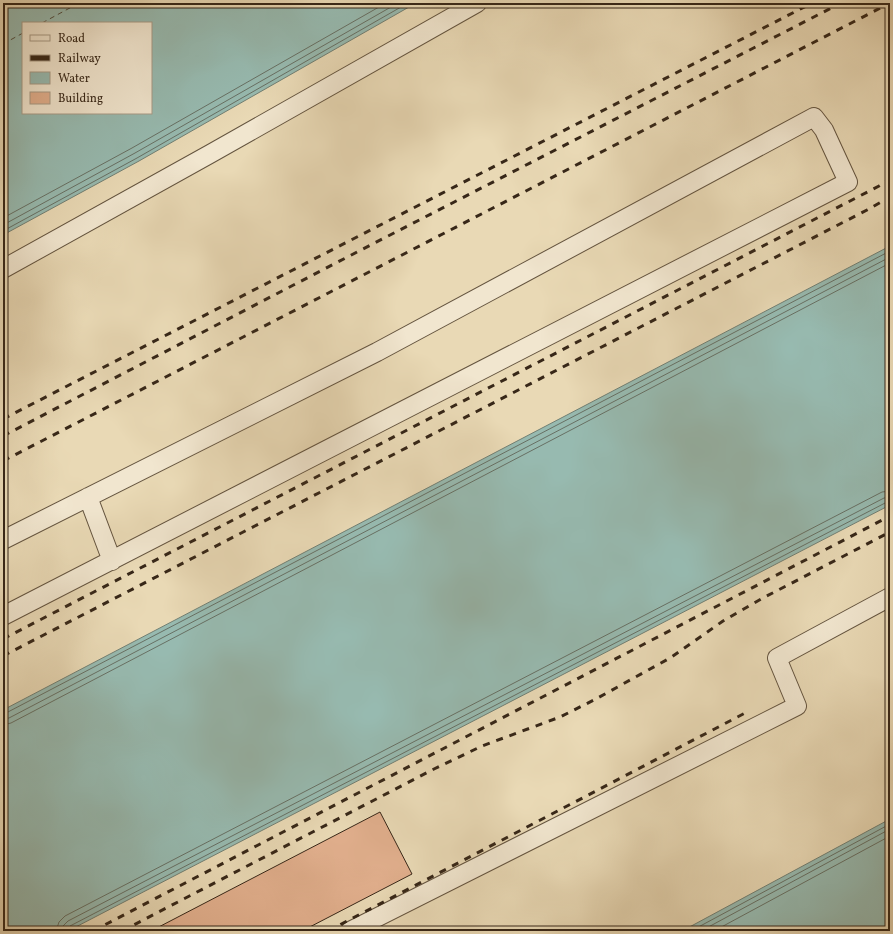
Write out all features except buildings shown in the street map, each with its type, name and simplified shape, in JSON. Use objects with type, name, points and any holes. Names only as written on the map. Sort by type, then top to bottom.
[{"type":"lane","points":[[3,269],[477,3]]},
{"type":"lane","points":[[3,540],[376,352],[814,117],[824,130],[848,182],[3,616]]},
{"type":"lane","points":[[88,497],[112,561]]},
{"type":"lane","points":[[350,931],[797,706],[777,658],[890,597]]},
{"type":"water","points":[[3,3],[416,3],[139,161],[3,235]]},
{"type":"water","points":[[890,246],[890,505],[68,931],[3,931],[3,710]]},
{"type":"water","points":[[890,819],[890,931],[682,931]]},
{"type":"ferry route","points":[[44,22],[79,3]]},
{"type":"ferry route","points":[[3,44],[22,34]]},
{"type":"railway","points":[[3,419],[812,3]]},
{"type":"railway","points":[[3,436],[841,3]]},
{"type":"railway","points":[[3,461],[890,3]]},
{"type":"railway","points":[[3,639],[890,179]]},
{"type":"railway","points":[[3,656],[890,197]]},
{"type":"railway","points":[[93,931],[890,516]]},
{"type":"railway","points":[[122,931],[434,769],[482,746],[560,717],[594,700],[670,658],[723,621],[761,599],[890,532]]},
{"type":"railway","points":[[328,931],[747,712]]}]
